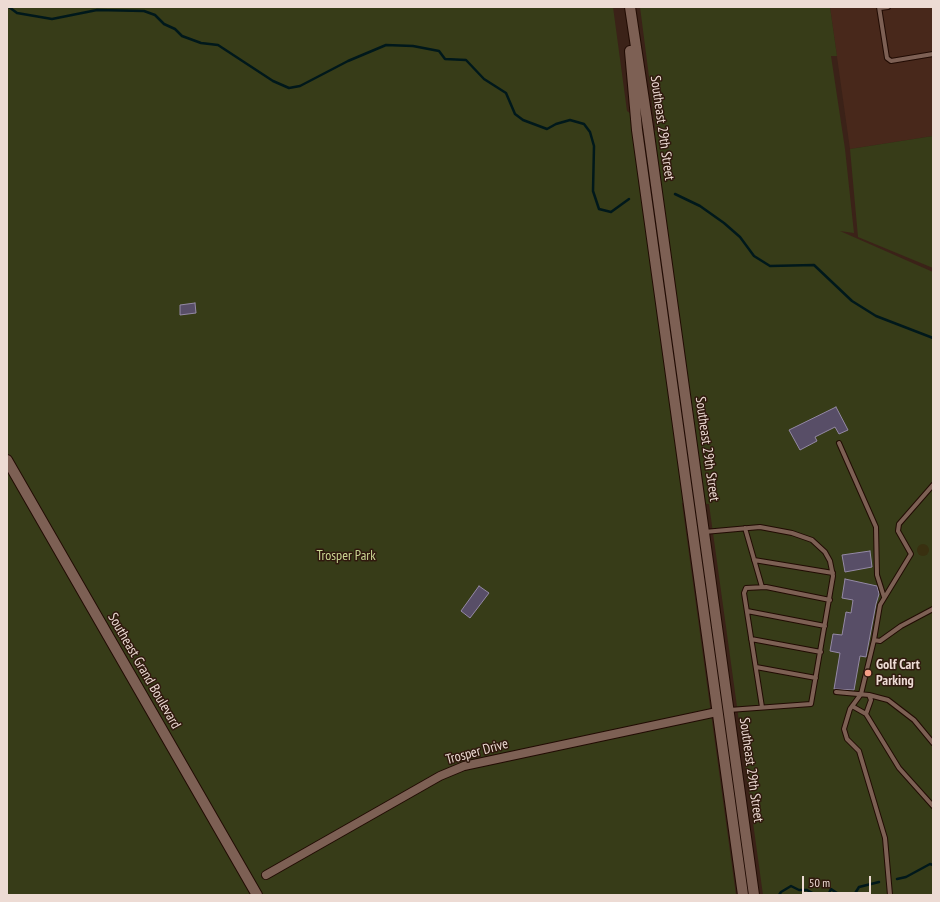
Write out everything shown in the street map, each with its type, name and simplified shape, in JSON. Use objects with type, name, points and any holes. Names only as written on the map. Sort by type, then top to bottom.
[{"type":"main road","name":"Southeast 29th Street","points":[[626,7],[637,130],[743,895]]},
{"type":"main road","name":"Southeast 29th Street","points":[[630,7],[648,127],[754,895]]},
{"type":"main road","name":"Southeast Grand Boulevard","points":[[7,460],[257,895]]},
{"type":"main road","points":[[717,712],[728,710]]},
{"type":"street","name":"Trosper Drive","points":[[266,875],[434,780],[464,766],[717,712]]},
{"type":"lane","points":[[888,7],[879,8],[887,58],[892,61],[933,54]]},
{"type":"lane","points":[[839,443],[876,527],[877,575],[884,597]]},
{"type":"lane","points":[[890,895],[885,838],[859,751],[848,739],[844,729],[852,706],[861,694],[874,640],[880,605],[911,554],[898,531],[899,524],[933,485]]},
{"type":"lane","points":[[693,534],[760,527],[792,533],[812,540],[825,552],[830,561],[833,572],[830,600],[811,704],[728,710]]},
{"type":"lane","points":[[745,528],[762,587]]},
{"type":"lane","points":[[754,560],[833,572]]},
{"type":"lane","points":[[762,707],[744,593],[746,588],[762,587],[830,600]]},
{"type":"lane","points":[[874,640],[880,641],[901,626],[933,609]]},
{"type":"lane","points":[[747,611],[825,626]]},
{"type":"lane","points":[[751,639],[820,652]]},
{"type":"lane","points":[[756,667],[816,678]]},
{"type":"lane","points":[[836,692],[869,695],[888,700],[914,720],[933,743]]},
{"type":"lane","points":[[869,695],[872,700]]},
{"type":"lane","points":[[872,700],[879,698]]},
{"type":"lane","points":[[866,714],[872,700]]},
{"type":"lane","points":[[852,706],[866,714],[899,768],[933,806]]},
{"type":"shaded area","points":[[830,7],[933,7],[933,136],[850,149]]},
{"type":"green space","name":"Trosper Park","points":[[7,7],[613,7],[627,111],[656,131],[640,7],[830,7],[837,56],[831,56],[845,149],[854,233],[840,231],[933,272],[933,895],[763,895],[709,504],[682,503],[736,895],[7,895]]},
{"type":"green space","points":[[933,136],[933,268],[858,237],[850,149]]},
{"type":"sand","points":[[921,544],[925,544],[929,550],[925,556],[921,556],[917,552],[917,548]]},
{"type":"building","points":[[195,303],[196,313],[180,315],[180,305]]},
{"type":"building","points":[[836,407],[848,430],[839,434],[835,427],[815,437],[817,441],[800,450],[789,430]]},
{"type":"building","points":[[870,551],[872,567],[845,572],[842,555]]},
{"type":"building","points":[[845,579],[877,586],[879,594],[866,657],[860,656],[854,690],[834,689],[840,653],[830,651],[833,634],[842,635],[846,612],[851,613],[853,600],[842,598]]},
{"type":"building","points":[[479,586],[489,593],[470,618],[461,611]]},
{"type":"waterway","points":[[9,7],[17,13],[52,19],[97,10],[144,11],[155,15],[164,24],[175,29],[182,36],[201,43],[218,45],[273,81],[289,88],[300,86],[348,61],[386,45],[413,46],[439,51],[445,59],[466,60],[484,79],[506,93],[515,114],[523,120],[547,129],[556,124],[570,120],[584,124],[590,132],[594,146],[593,191],[599,209],[611,212],[629,199]]},
{"type":"waterway","points":[[675,194],[700,206],[724,223],[740,237],[754,256],[770,266],[814,265],[852,301],[876,316],[933,338]]},
{"type":"waterway","points":[[897,879],[906,877],[930,864],[933,865]]},
{"type":"waterway","points":[[854,895],[859,887],[879,882]]},
{"type":"waterway","points":[[779,895],[791,886],[799,890],[807,890],[816,895]]},
{"type":"waterway","points":[[828,895],[831,889],[840,895]]},
{"type":"place","name":"Golf Cart Parking","points":[[868,673]]}]
